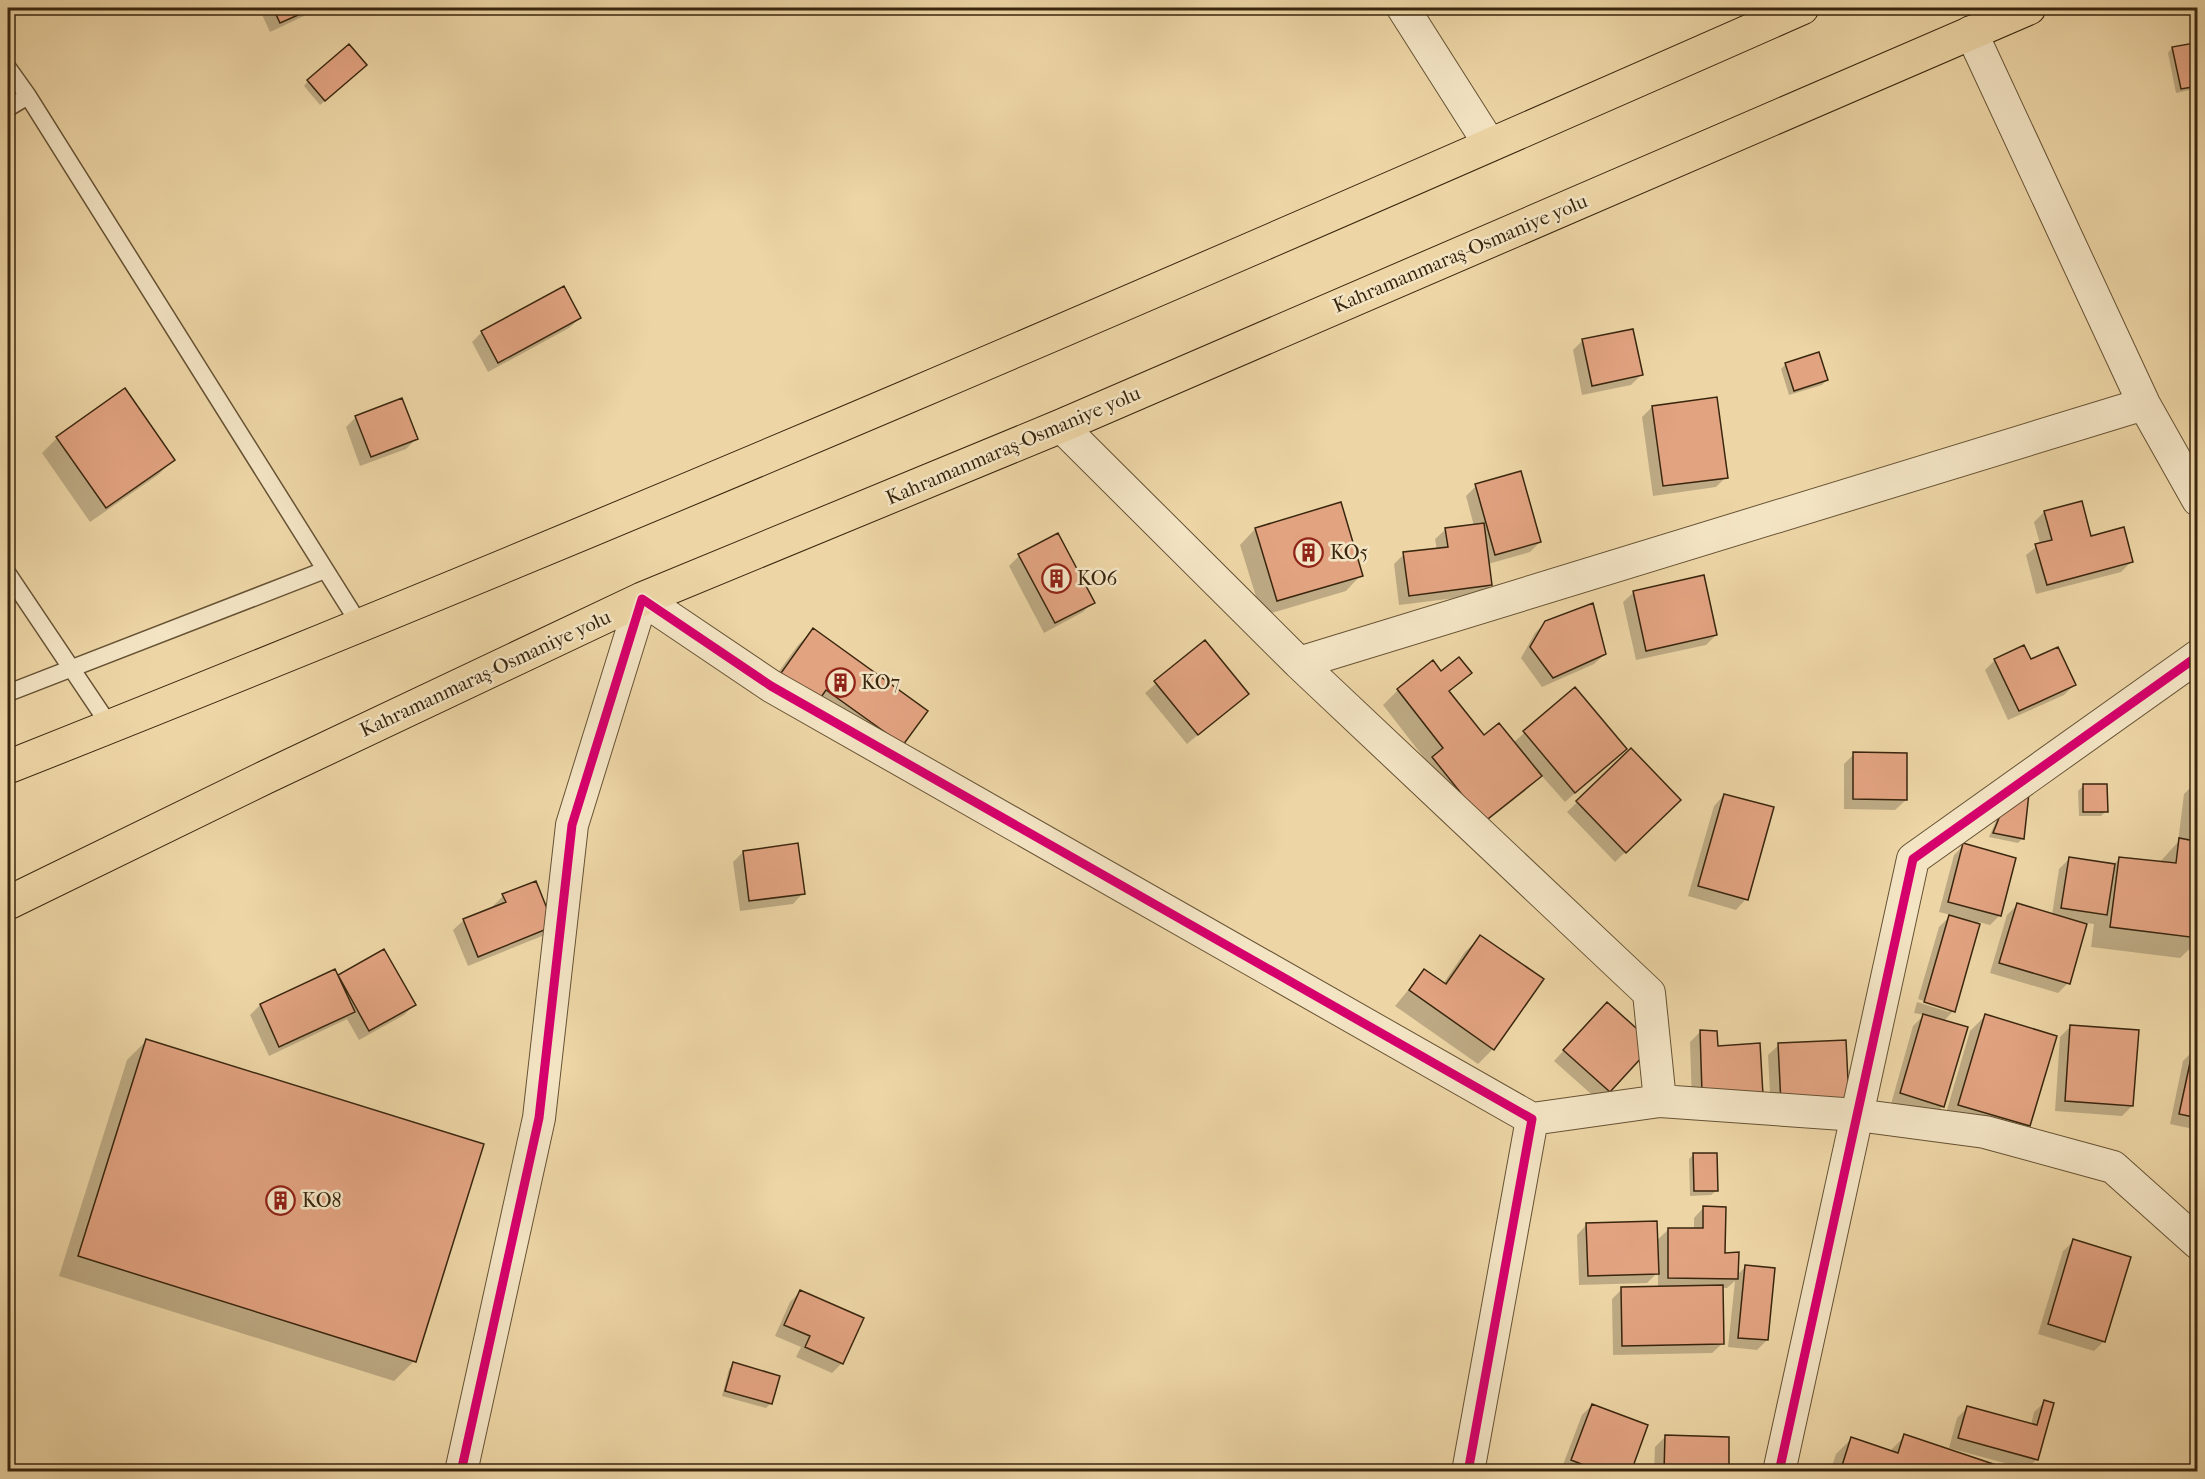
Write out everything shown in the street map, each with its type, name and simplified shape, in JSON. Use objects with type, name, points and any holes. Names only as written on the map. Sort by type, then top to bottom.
[{"type":"highway","points":[[8,766],[360,626],[830,430],[1802,8]]},
{"type":"highway","name":"Kahramanmaraş-Osmaniye yolu","points":[[8,903],[266,777],[642,599],[1060,426],[2029,8]]},
{"type":"street","points":[[1403,8],[1490,145]]},
{"type":"street","points":[[1971,32],[2144,404],[2198,500]]},
{"type":"street","points":[[1299,663],[2144,404]]},
{"type":"street","points":[[1060,426],[1299,663],[1648,993],[1660,1101]]},
{"type":"street","points":[[461,1472],[539,1118],[572,825],[642,599],[771,686],[1532,1119],[1660,1101],[1857,1115],[1985,1132],[2113,1167],[2198,1243]]},
{"type":"street","points":[[1779,1472],[1913,859],[2198,656]]},
{"type":"street","points":[[1468,1472],[1532,1119]]},
{"type":"lane","points":[[8,68],[28,96],[360,626]]},
{"type":"lane","points":[[8,108],[28,96]]},
{"type":"lane","points":[[8,693],[325,570]]},
{"type":"lane","points":[[8,574],[110,726]]},
{"type":"building","points":[[273,8],[314,8],[280,23]]},
{"type":"building","points":[[2194,43],[2198,60],[2198,86],[2181,89],[2172,47]]},
{"type":"building","points":[[349,44],[367,65],[325,101],[307,80]]},
{"type":"building","points":[[564,286],[581,318],[498,363],[481,331]]},
{"type":"building","points":[[1633,329],[1643,375],[1592,386],[1582,339]]},
{"type":"building","points":[[1819,352],[1828,380],[1794,391],[1785,363]]},
{"type":"building","points":[[125,388],[175,460],[106,508],[56,437]]},
{"type":"building","points":[[1717,397],[1728,478],[1663,486],[1652,406]]},
{"type":"building","points":[[402,398],[418,439],[371,457],[355,416]]},
{"type":"building","points":[[1521,471],[1541,542],[1495,555],[1475,484]]},
{"type":"building","points":[[2082,501],[2091,536],[2124,527],[2133,562],[2047,585],[2035,544],[2052,540],[2044,511]]},
{"type":"building","name":"KO5","points":[[1341,502],[1363,576],[1277,601],[1255,528]]},
{"type":"building","points":[[1484,523],[1492,585],[1409,596],[1403,552],[1448,547],[1445,528]]},
{"type":"building","name":"KO6","points":[[1058,533],[1095,603],[1055,623],[1018,554]]},
{"type":"building","points":[[1704,575],[1717,635],[1646,651],[1633,591]]},
{"type":"building","points":[[1593,603],[1606,654],[1553,678],[1530,647],[1545,621]]},
{"type":"building","name":"KO7","points":[[813,628],[928,711],[903,745],[826,690],[819,700],[781,673]]},
{"type":"building","points":[[1205,640],[1249,694],[1198,735],[1154,681]]},
{"type":"building","points":[[2024,645],[2031,659],[2058,647],[2076,685],[2019,711],[1994,659]]},
{"type":"building","points":[[1459,657],[1472,673],[1449,691],[1484,735],[1499,723],[1542,776],[1484,822],[1432,757],[1443,748],[1397,689],[1433,660],[1441,671]]},
{"type":"building","points":[[1575,687],[1627,749],[1575,793],[1523,731]]},
{"type":"building","points":[[1631,748],[1681,800],[1626,853],[1576,801]]},
{"type":"building","points":[[1853,752],[1907,753],[1907,800],[1853,799]]},
{"type":"building","points":[[2083,784],[2107,784],[2108,812],[2083,812]]},
{"type":"building","points":[[2029,793],[2024,839],[1993,833],[2003,808]]},
{"type":"building","points":[[1724,794],[1774,807],[1748,900],[1698,886]]},
{"type":"building","points":[[2198,818],[2198,938],[2110,927],[2119,857],[2176,863],[2179,838],[2195,841]]},
{"type":"building","points":[[798,843],[805,894],[749,901],[743,851]]},
{"type":"building","points":[[1963,843],[2016,858],[2001,916],[1948,902]]},
{"type":"building","points":[[2069,857],[2115,864],[2107,915],[2061,908]]},
{"type":"building","points":[[536,881],[554,926],[478,957],[463,919],[506,902],[502,894]]},
{"type":"building","points":[[2017,903],[2087,924],[2070,984],[1999,963]]},
{"type":"building","points":[[1949,915],[1980,924],[1955,1012],[1924,1002]]},
{"type":"building","points":[[1480,935],[1544,979],[1494,1050],[1409,990],[1424,969],[1446,984]]},
{"type":"building","points":[[384,949],[416,1005],[369,1031],[338,975]]},
{"type":"building","points":[[335,969],[355,1012],[279,1047],[260,1004]]},
{"type":"building","points":[[1607,1002],[1654,1044],[1610,1092],[1563,1050]]},
{"type":"building","points":[[1923,1014],[1968,1027],[1944,1107],[1900,1093]]},
{"type":"building","points":[[1985,1014],[2057,1036],[2030,1126],[1958,1105]]},
{"type":"building","points":[[2070,1025],[2139,1030],[2133,1106],[2065,1101]]},
{"type":"building","points":[[1700,1030],[1717,1031],[1718,1046],[1760,1043],[1763,1095],[1702,1093]]},
{"type":"building","name":"KO8","points":[[146,1039],[484,1144],[416,1362],[78,1256]]},
{"type":"building","points":[[1846,1040],[1849,1101],[1781,1104],[1778,1043]]},
{"type":"building","points":[[2193,1049],[2198,1050],[2198,1118],[2179,1114]]},
{"type":"building","points":[[1693,1153],[1717,1153],[1718,1191],[1694,1191]]},
{"type":"building","points":[[1703,1206],[1726,1207],[1725,1253],[1739,1252],[1738,1279],[1668,1278],[1668,1228],[1703,1228]]},
{"type":"building","points":[[1657,1221],[1659,1274],[1588,1276],[1586,1223]]},
{"type":"building","points":[[2073,1239],[2131,1257],[2105,1342],[2048,1324]]},
{"type":"building","points":[[1745,1265],[1775,1268],[1768,1340],[1738,1338]]},
{"type":"building","points":[[1723,1285],[1724,1344],[1622,1346],[1621,1287]]},
{"type":"building","points":[[800,1290],[864,1318],[843,1364],[805,1347],[810,1336],[784,1325]]},
{"type":"building","points":[[733,1362],[780,1376],[772,1404],[725,1391]]},
{"type":"building","points":[[2044,1400],[2054,1403],[2038,1460],[1958,1438],[1967,1406],[2037,1425]]},
{"type":"building","points":[[1592,1404],[1648,1425],[1631,1472],[1602,1472],[1571,1460]]},
{"type":"building","points":[[1904,1434],[2017,1472],[1840,1472],[1851,1437],[1898,1453]]},
{"type":"building","points":[[1665,1435],[1729,1437],[1729,1472],[1664,1472]]},
{"type":"cycle path","points":[[461,1472],[539,1118],[572,825],[642,599],[771,686],[1532,1119],[1468,1472]]},
{"type":"cycle path","points":[[1779,1472],[1913,859],[2198,656]]},
{"type":"place","name":"KO5","points":[[1309,552]]},
{"type":"place","name":"KO6","points":[[1056,578]]},
{"type":"place","name":"KO7","points":[[840,682]]},
{"type":"place","name":"KO8","points":[[281,1200]]}]
